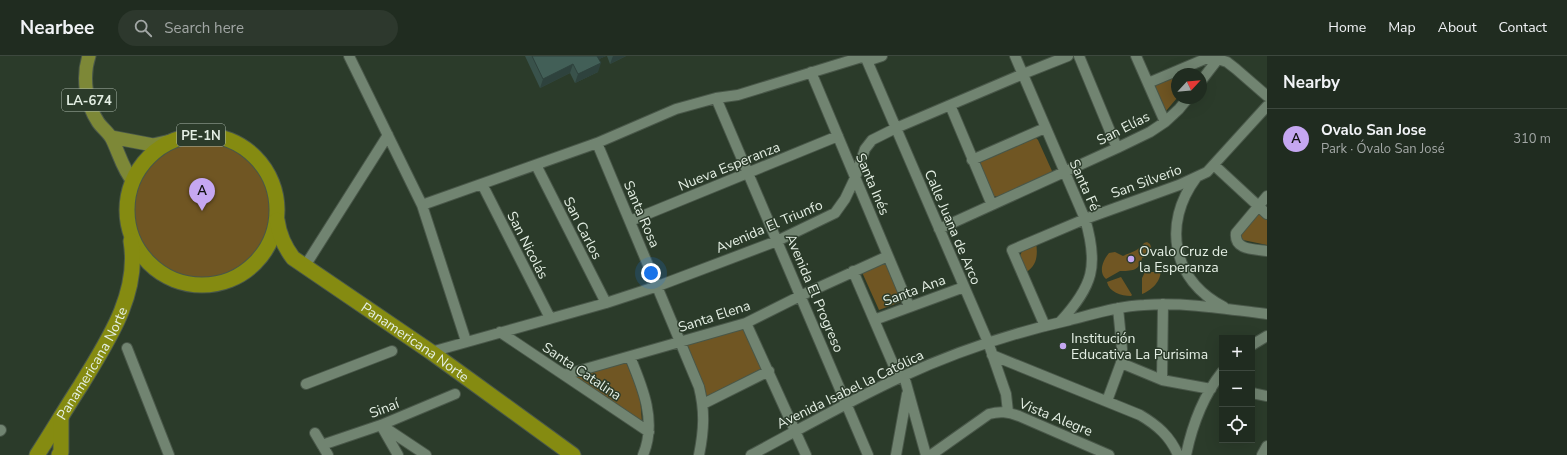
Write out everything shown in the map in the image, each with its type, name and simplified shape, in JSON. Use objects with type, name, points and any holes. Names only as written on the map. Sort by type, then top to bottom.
[{"type":"highway","name":"PE-1N","points":[[202,135],[215,136],[228,140],[241,146],[252,154],[268,176],[276,203],[274,230],[262,255],[252,266],[229,280],[216,284],[202,285],[188,284],[175,280],[152,266],[142,256],[135,244],[127,217],[127,205],[132,181],[138,170],[154,152],[175,140],[188,136],[202,135]]},
{"type":"highway","name":"Panamericana Norte","points":[[37,455],[107,342],[120,315],[132,269],[133,252],[127,217]]},
{"type":"highway","name":"Panamericana Norte","points":[[276,217],[279,233],[285,247],[293,258],[431,352],[568,453]]},
{"type":"highway","points":[[60,453],[61,416]]},
{"type":"main road","name":"LA-674","points":[[89,56],[86,75],[87,96],[98,122],[111,137],[132,181]]},
{"type":"main road","points":[[111,137],[153,145],[175,140]]},
{"type":"street","points":[[349,56],[422,205],[466,342]]},
{"type":"street","points":[[422,205],[597,143],[676,109],[716,98],[738,95],[811,72],[866,58],[882,56]]},
{"type":"street","name":"Santa Fé","points":[[1015,56],[1063,172],[1085,219],[1091,239],[1091,275],[1084,292],[1075,306],[1060,322]]},
{"type":"street","name":"Avenida El Triunfo","points":[[431,352],[606,303],[658,286],[777,240],[835,213],[846,199],[855,178],[864,149],[872,140],[896,128],[1022,74],[1068,56]]},
{"type":"street","points":[[1079,56],[1117,148]]},
{"type":"street","points":[[1136,56],[1165,122]]},
{"type":"street","name":"Calle Juana de Arco","points":[[866,58],[988,342],[1006,394],[1008,412]]},
{"type":"street","points":[[1148,83],[1205,59],[1218,59],[1227,62],[1267,96]]},
{"type":"street","points":[[1207,73],[1218,59]]},
{"type":"street","name":"Santa Inés","points":[[811,72],[909,306]]},
{"type":"street","name":"Avenida El Progreso","points":[[716,98],[868,455]]},
{"type":"street","name":"San Elías","points":[[939,229],[1117,148],[1165,122],[1183,104]]},
{"type":"street","points":[[950,105],[992,205]]},
{"type":"street","name":"San Silverio","points":[[1045,326],[1012,250],[1085,219],[1196,178],[1207,172],[1267,106]]},
{"type":"street","points":[[972,160],[1045,128]]},
{"type":"street","points":[[305,266],[388,135]]},
{"type":"street","name":"Nueva Esperanza","points":[[630,221],[838,136]]},
{"type":"street","name":"Santa Rosa","points":[[597,143],[693,370],[703,404],[704,418],[699,455]]},
{"type":"street","name":"San Carlos","points":[[536,165],[606,303]]},
{"type":"street","points":[[1214,165],[1267,214]]},
{"type":"street","points":[[1196,178],[1187,190],[1180,205],[1176,220],[1178,251],[1183,266],[1191,280],[1208,297],[1228,309]]},
{"type":"street","name":"San Nicolás","points":[[482,184],[550,318]]},
{"type":"street","points":[[1267,196],[1236,233],[1235,240],[1238,244],[1248,248],[1267,251]]},
{"type":"street","name":"Santa Elena","points":[[564,375],[746,323],[800,296],[888,256]]},
{"type":"street","points":[[853,271],[907,392],[926,455]]},
{"type":"street","name":"Santa Ana","points":[[874,320],[964,287]]},
{"type":"street","points":[[1162,380],[1163,304]]},
{"type":"street","name":"Avenida Isabel la Católica","points":[[751,455],[901,377],[988,342],[1045,326],[1118,308],[1142,305],[1163,304],[1228,309],[1267,314]]},
{"type":"street","points":[[1107,401],[1121,363],[1122,349],[1118,308]]},
{"type":"street","points":[[746,323],[806,455]]},
{"type":"street","name":"Santa Catalina","points":[[500,332],[649,432]]},
{"type":"street","points":[[1255,343],[1267,336]]},
{"type":"street","points":[[128,348],[169,455]]},
{"type":"street","points":[[306,384],[392,352]]},
{"type":"street","points":[[992,355],[1140,415],[1156,424],[1167,436],[1178,455]]},
{"type":"street","points":[[630,357],[646,400],[649,432],[643,455]]},
{"type":"street","points":[[1121,363],[1162,380],[1212,389]]},
{"type":"street","points":[[703,404],[769,371]]},
{"type":"street","points":[[1186,455],[1199,412],[1219,378]]},
{"type":"street","points":[[896,455],[907,392]]},
{"type":"street","name":"Sinaí","points":[[322,445],[381,425],[455,394]]},
{"type":"street","points":[[1255,394],[1267,396]]},
{"type":"street","name":"Vista Alegre","points":[[931,455],[989,414],[998,412],[1008,412],[1110,455]]},
{"type":"street","points":[[381,425],[398,455]]},
{"type":"street","points":[[381,425],[426,455]]},
{"type":"street","points":[[315,433],[328,455]]},
{"type":"street","points":[[1262,455],[1267,446]]},
{"type":"shaded area","points":[[1171,77],[1172,104],[1166,111],[1153,86]]},
{"type":"shaded area","points":[[1036,138],[1052,171],[1051,173],[998,197],[994,196],[980,164],[981,162]]},
{"type":"shaded area","points":[[202,139],[223,142],[247,155],[257,165],[270,189],[273,210],[270,231],[257,255],[247,265],[223,278],[202,281],[181,278],[157,265],[147,255],[134,231],[131,210],[134,189],[147,165],[157,155],[181,142]]},
{"type":"shaded area","points":[[1259,211],[1267,218],[1267,245],[1243,240],[1240,234]]},
{"type":"shaded area","points":[[1036,242],[1037,251],[1035,263],[1030,270],[1026,272],[1020,256],[1022,251]]},
{"type":"shaded area","points":[[1147,242],[1150,244],[1152,250],[1142,258],[1137,268],[1120,271],[1106,279],[1102,273],[1102,266],[1109,253],[1115,252],[1123,256],[1137,250]]},
{"type":"shaded area","points":[[885,259],[903,301],[879,310],[861,270]]},
{"type":"shaded area","points":[[1160,269],[1160,277],[1156,284],[1142,294],[1142,278],[1145,272],[1155,272]]},
{"type":"shaded area","points":[[1121,277],[1132,295],[1131,296],[1116,293],[1108,285],[1107,282]]},
{"type":"shaded area","points":[[744,325],[764,370],[706,400],[696,366],[686,343]]},
{"type":"shaded area","points":[[626,362],[640,396],[642,423],[572,377]]},
{"type":"building","points":[[532,56],[597,56],[601,63],[578,74],[573,64],[543,79]]},
{"type":"place","name":"Ovalo San Jose","points":[[202,211]]},
{"type":"place","name":"Ovalo Cruz de la Esperanza","points":[[1131,259]]},
{"type":"place","name":"Institución Educativa La Purisima","points":[[1063,346]]}]
